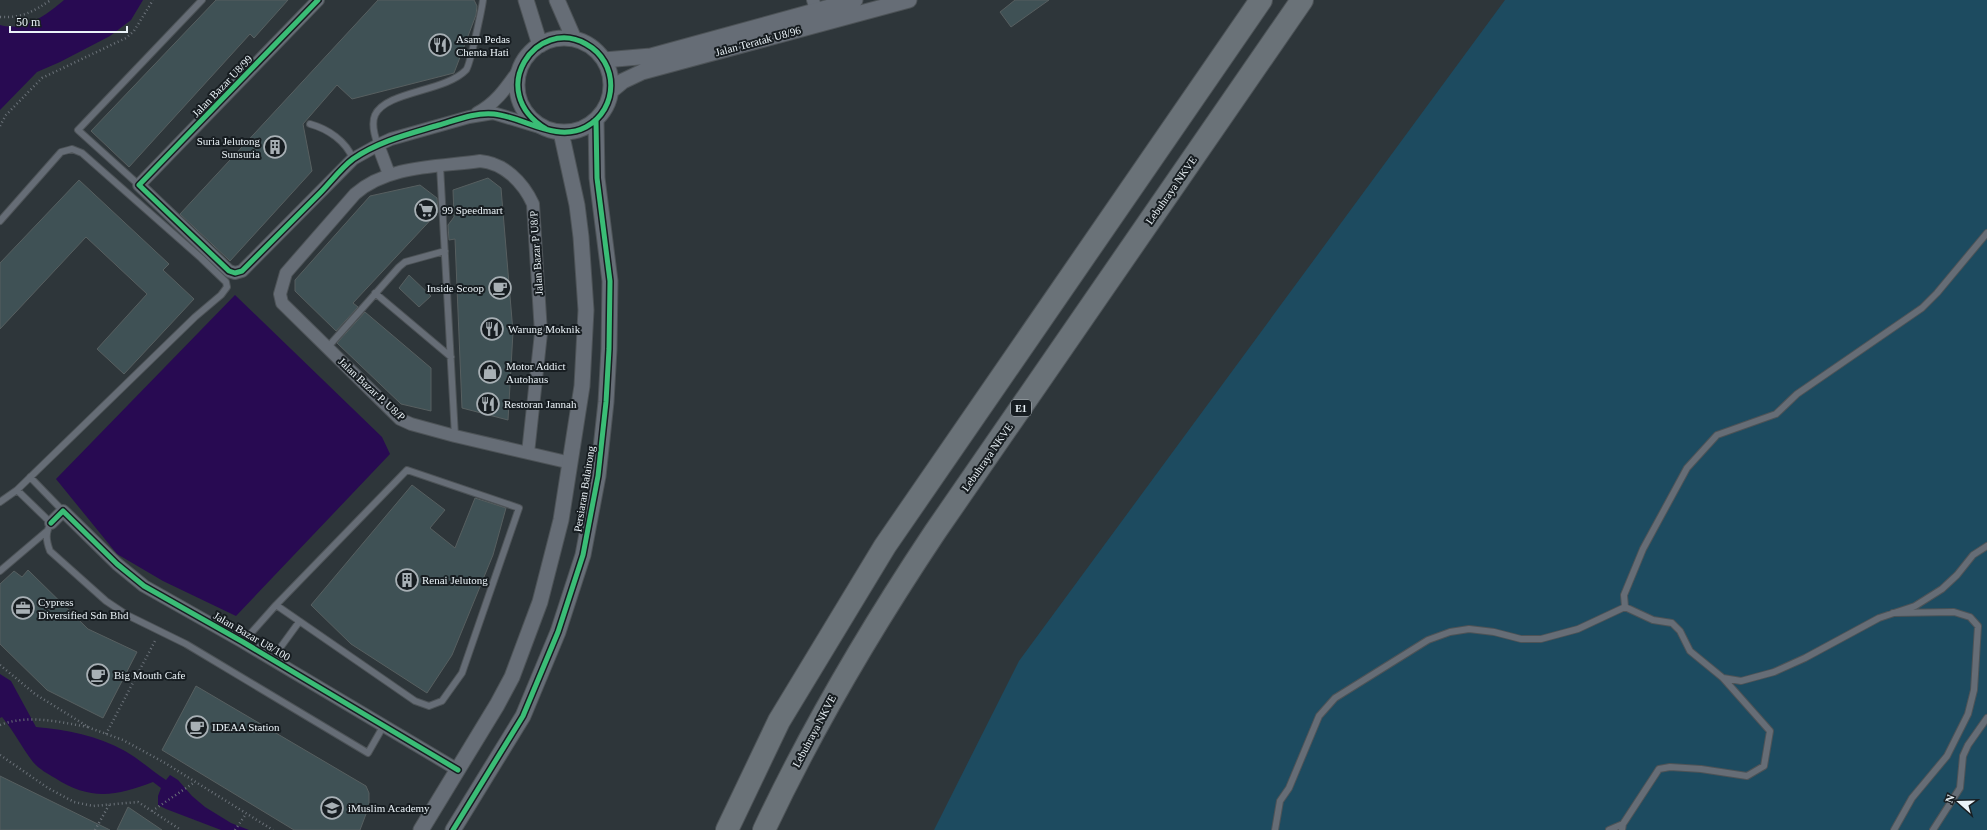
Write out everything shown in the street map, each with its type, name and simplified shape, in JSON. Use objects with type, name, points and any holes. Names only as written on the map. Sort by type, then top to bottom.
[{"type":"highway","points":[[727,830],[779,721],[885,546],[1262,0]]},
{"type":"highway","name":"Lebuhraya NKVE","points":[[764,830],[832,696],[882,612],[939,526],[1302,0]]},
{"type":"street","name":"Jalan Bazar U8/99","points":[[139,185],[318,0]]},
{"type":"street","points":[[526,0],[540,45]]},
{"type":"street","points":[[557,0],[574,39]]},
{"type":"street","name":"Jalan Teratak U8/96","points":[[604,60],[651,56],[855,0]]},
{"type":"street","name":"Jalan Teratak U8/96","points":[[611,91],[624,81],[642,72],[817,11],[909,0]]},
{"type":"street","points":[[139,185],[229,271],[235,273],[242,271],[352,159],[391,139],[469,117],[493,114],[554,131],[573,132],[585,128],[596,120],[608,102],[611,91],[609,70],[604,60],[596,50],[586,43],[574,39],[562,38],[540,45],[529,54],[502,94],[490,106],[469,117]]},
{"type":"street","points":[[521,67],[518,82],[518,96],[524,110],[534,121],[554,131]]},
{"type":"street","name":"Persiaran Balairong","points":[[453,830],[523,716],[558,632],[583,555],[598,476],[606,402],[609,349],[610,281],[597,178],[596,120]]},
{"type":"street","name":"Persiaran Balairong","points":[[421,830],[498,705],[512,677],[540,602],[555,547],[571,463],[582,386],[586,310],[581,237],[577,205],[554,131]]},
{"type":"street","points":[[378,145],[389,174]]},
{"type":"street","name":"Jalan Bazar P U8/P","points":[[282,283],[291,265],[355,194],[366,184],[389,174],[480,161],[491,162],[518,180],[527,190],[533,204],[541,333],[528,453]]},
{"type":"street","name":"Jalan Bazar P. U8/P","points":[[282,283],[280,294],[282,303],[400,419],[411,424],[455,436],[571,463]]},
{"type":"street","points":[[49,527],[63,511]]},
{"type":"street","name":"Jalan Bazar U8/100","points":[[63,511],[144,586],[243,642],[458,770]]},
{"type":"lane","points":[[139,185],[78,130],[202,0]]},
{"type":"lane","points":[[378,145],[374,134],[375,116],[384,104],[455,79],[467,69],[483,0]]},
{"type":"lane","points":[[310,124],[319,126],[344,144],[352,159]]},
{"type":"lane","points":[[0,221],[61,152],[72,149],[82,152],[201,258],[226,282],[227,287],[221,295],[196,317],[30,478],[17,490],[0,502]]},
{"type":"lane","points":[[440,166],[455,436]]},
{"type":"lane","points":[[1625,607],[1624,595],[1643,549],[1687,468],[1717,435],[1776,414],[1797,394],[1916,312],[1937,293],[1987,233]]},
{"type":"lane","points":[[327,348],[399,266],[405,262],[445,251]]},
{"type":"lane","points":[[375,293],[451,357]]},
{"type":"lane","points":[[243,642],[276,605],[407,470],[519,508],[462,673],[442,701],[429,706],[415,701],[276,605]]},
{"type":"lane","points":[[30,478],[63,511]]},
{"type":"lane","points":[[17,490],[49,527]]},
{"type":"lane","points":[[0,571],[49,527]]},
{"type":"lane","points":[[49,527],[46,540],[50,551],[106,601],[127,615],[186,644],[368,753],[384,725]]},
{"type":"lane","points":[[1724,678],[1741,681],[1774,672],[1806,658],[1879,618],[1915,606],[1942,589],[1957,575],[1974,555],[1987,546]]},
{"type":"lane","points":[[1275,830],[1280,801],[1289,788],[1319,716],[1335,698],[1428,640],[1450,632],[1469,629],[1494,632],[1521,639],[1541,639],[1578,629],[1625,607],[1653,620],[1672,623],[1680,630],[1690,651],[1724,678],[1770,731],[1764,766],[1747,776],[1701,769],[1670,767],[1659,769],[1622,827],[1609,830]]},
{"type":"lane","points":[[1893,613],[1954,612],[1970,617],[1978,626],[1974,690],[1968,714],[1947,756],[1912,798],[1894,830]]},
{"type":"lane","points":[[272,659],[299,622]]},
{"type":"lane","points":[[1933,830],[1960,788],[1966,750],[1987,718]]},
{"type":"path","points":[[0,18],[17,18],[36,10],[51,0]]},
{"type":"path","points":[[0,126],[6,115],[42,78],[126,38],[134,31],[153,0]]},
{"type":"path","points":[[106,734],[160,632]]},
{"type":"path","points":[[0,665],[35,694],[90,728]]},
{"type":"path","points":[[0,725],[12,720],[40,719],[90,728],[123,740],[158,759],[273,830]]},
{"type":"path","points":[[0,756],[48,788],[74,802],[93,806],[138,802],[181,830]]},
{"type":"path","points":[[152,811],[195,782]]},
{"type":"path","points":[[95,830],[109,805]]},
{"type":"path","points":[[235,830],[246,814]]},
{"type":"shaded area","points":[[64,0],[143,0],[131,20],[110,36],[60,62],[37,72],[0,110],[0,25],[9,27],[18,26],[35,21]]},
{"type":"shaded area","points":[[1505,0],[1987,0],[1987,830],[934,830],[1019,661]]},
{"type":"shaded area","points":[[235,295],[382,437],[390,454],[236,616],[163,581],[117,554],[56,479]]},
{"type":"shaded area","points":[[0,674],[11,681],[36,727],[82,734],[114,745],[130,754],[166,780],[170,775],[178,780],[192,796],[205,807],[231,823],[249,830],[221,830],[158,805],[158,796],[161,788],[153,782],[127,791],[104,794],[92,793],[68,785],[47,773],[33,762],[6,722],[2,717],[0,718]]},
{"type":"building","points":[[216,0],[288,0],[254,38],[250,34],[129,167],[91,131]]},
{"type":"building","name":"Suria Jelutong Sunsuria","points":[[378,0],[474,0],[477,6],[476,15],[454,73],[352,99],[337,85],[303,124],[312,171],[230,261],[180,214]]},
{"type":"building","points":[[1015,0],[1049,0],[1011,27],[1000,12]]},
{"type":"building","points":[[488,178],[501,188],[513,332],[508,420],[462,408],[455,239],[449,240],[448,225],[454,217],[453,190]]},
{"type":"building","points":[[79,180],[169,264],[163,270],[194,299],[124,374],[97,349],[147,294],[86,237],[0,329],[0,263]]},
{"type":"building","points":[[420,185],[437,198],[438,212],[353,303],[358,307],[336,331],[295,291],[295,280],[370,196]]},
{"type":"building","points":[[409,275],[431,296],[419,307],[399,288]]},
{"type":"building","points":[[365,312],[431,368],[431,411],[401,404],[337,343]]},
{"type":"building","name":"Renai Jelutong","points":[[412,485],[445,510],[430,528],[455,548],[475,498],[506,508],[493,555],[452,655],[427,693],[351,644],[311,605]]},
{"type":"building","points":[[28,570],[88,629],[137,652],[103,718],[47,690],[0,644],[0,584],[14,571],[22,577]]},
{"type":"building","points":[[196,686],[366,786],[369,793],[369,806],[360,830],[294,830],[162,750]]},
{"type":"building","points":[[0,776],[110,830],[0,830]]},
{"type":"building","points":[[128,807],[162,830],[117,830]]},
{"type":"cycle path","points":[[318,0],[139,185],[229,271],[235,273],[242,271],[340,171],[353,159],[373,147],[405,135],[480,114],[505,116],[552,131],[575,131],[586,127],[597,119],[605,109],[611,86],[609,73],[605,62],[597,52],[586,44],[568,38],[550,40],[535,49],[524,62],[518,78],[519,96],[528,113],[546,129]]},
{"type":"cycle path","points":[[453,830],[523,716],[558,632],[583,555],[598,476],[606,402],[609,349],[610,281],[597,178],[596,120]]},
{"type":"cycle path","points":[[51,523],[63,511],[117,564],[144,586],[243,642],[458,770]]},
{"type":"place","name":"Asam Pedas Chenta Hati","points":[[440,45]]},
{"type":"place","name":"Suria Jelutong Sunsuria","points":[[275,147]]},
{"type":"place","name":"99 Speedmart","points":[[426,210]]},
{"type":"place","name":"Inside Scoop","points":[[500,288]]},
{"type":"place","name":"Warung Moknik","points":[[492,329]]},
{"type":"place","name":"Motor Addict Autohaus","points":[[490,372]]},
{"type":"place","name":"Restoran Jannah","points":[[488,404]]},
{"type":"place","name":"Renai Jelutong","points":[[407,580]]},
{"type":"place","name":"Cypress Diversified Sdn Bhd","points":[[23,608]]},
{"type":"place","name":"Big Mouth Cafe","points":[[98,675]]},
{"type":"place","name":"IDEAA Station","points":[[197,727]]},
{"type":"place","name":"iMuslim Academy","points":[[332,808]]}]
